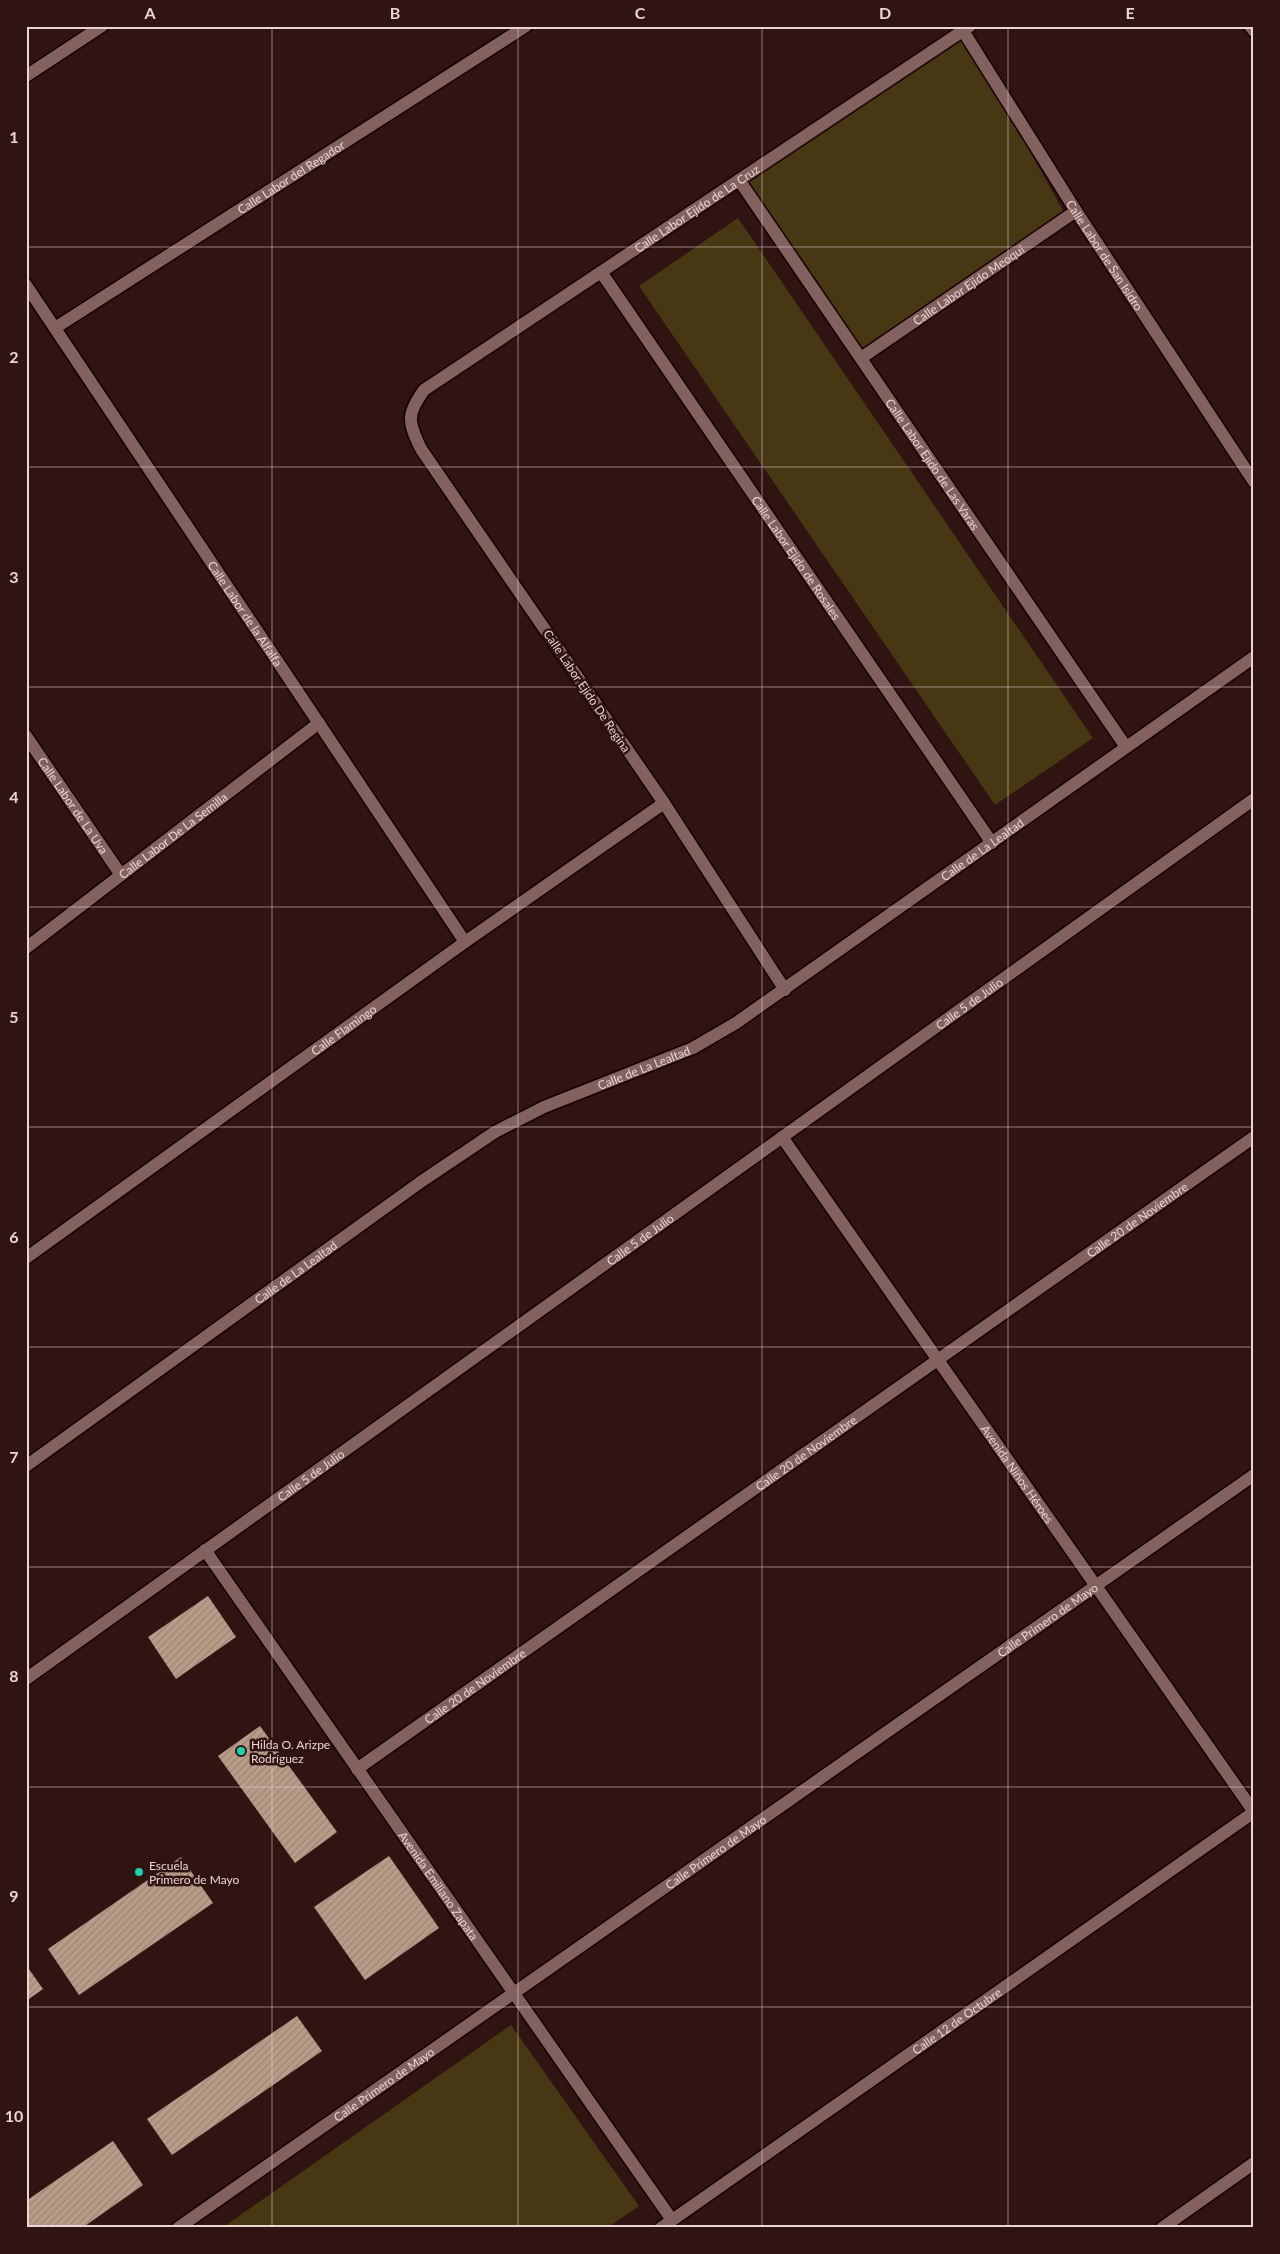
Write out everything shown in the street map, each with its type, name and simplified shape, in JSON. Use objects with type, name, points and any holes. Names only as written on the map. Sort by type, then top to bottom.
[{"type":"street","points":[[26,76],[102,26]]},
{"type":"street","name":"Calle Labor del Regador","points":[[55,328],[526,26]]},
{"type":"street","points":[[1250,26],[1254,31]]},
{"type":"street","name":"Calle Labor Ejido de La Cruz","points":[[424,390],[964,28]]},
{"type":"street","name":"Calle Labor de San Isidro","points":[[964,28],[1076,211],[1254,482]]},
{"type":"street","name":"Calle Labor Ejido de Las Varas","points":[[739,180],[1126,747]]},
{"type":"street","name":"Calle Labor Ejido Meoqui","points":[[861,358],[1076,211]]},
{"type":"street","name":"Calle Labor Ejido de Rosales","points":[[601,272],[992,842]]},
{"type":"street","name":"Calle Labor de la Alfalfa","points":[[26,285],[465,942]]},
{"type":"street","name":"Calle Labor Ejido De Regina","points":[[424,390],[412,406],[411,427],[421,449],[664,804],[785,990]]},
{"type":"street","name":"Calle de La Lealtad","points":[[26,1466],[422,1181],[494,1132],[544,1107],[693,1048],[785,990],[1254,657]]},
{"type":"street","name":"Calle Labor De La Semilla","points":[[26,948],[319,723]]},
{"type":"street","name":"Calle Labor de La Uva","points":[[26,736],[121,875]]},
{"type":"street","name":"Calle 5 de Julio","points":[[26,1679],[1254,800]]},
{"type":"street","name":"Calle Flamingo","points":[[26,1258],[465,942],[664,804]]},
{"type":"street","name":"Calle 20 de Noviembre","points":[[357,1769],[1254,1136]]},
{"type":"street","name":"Avenida Niños Héroes","points":[[782,1138],[1254,1812]]},
{"type":"street","name":"Calle Primero de Mayo","points":[[178,2228],[1254,1474]]},
{"type":"street","name":"Avenida Emiliano Zapata","points":[[205,1550],[672,2220]]},
{"type":"street","name":"Calle 12 de Octubre","points":[[660,2228],[1254,1812]]},
{"type":"street","points":[[1162,2228],[1254,2163]]},
{"type":"shaded area","points":[[964,33],[1066,216],[860,357],[742,184]]},
{"type":"shaded area","points":[[738,218],[1093,738],[995,805],[639,286]]},
{"type":"shaded area","points":[[511,2025],[639,2206],[607,2228],[222,2228]]},
{"type":"building","points":[[208,1596],[236,1637],[176,1679],[148,1637]]},
{"type":"building","points":[[260,1726],[337,1832],[295,1863],[218,1756]]},
{"type":"building","points":[[389,1856],[439,1928],[365,1980],[314,1907]]},
{"type":"building","points":[[181,1857],[213,1903],[79,1995],[48,1949]]},
{"type":"building","points":[[26,1965],[43,1989],[26,2001]]},
{"type":"building","points":[[297,2016],[322,2051],[172,2155],[147,2119]]},
{"type":"building","points":[[113,2141],[143,2185],[82,2228],[26,2228],[26,2201]]},
{"type":"place","name":"Hilda O. Arizpe Rodríguez","points":[[241,1751]]},
{"type":"place","name":"Escuela Primero de Mayo","points":[[139,1872]]}]
